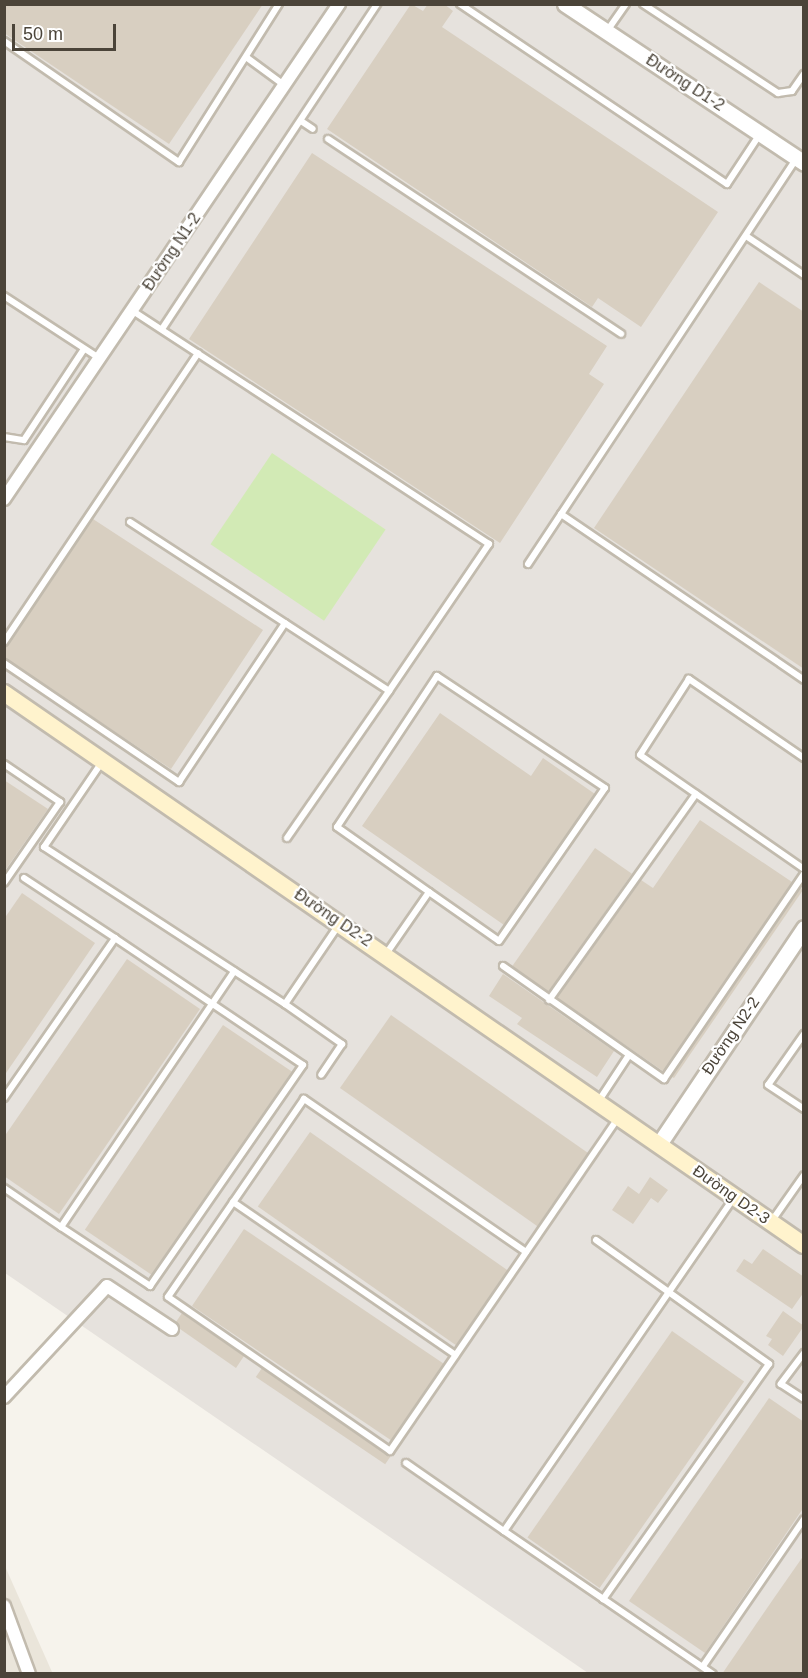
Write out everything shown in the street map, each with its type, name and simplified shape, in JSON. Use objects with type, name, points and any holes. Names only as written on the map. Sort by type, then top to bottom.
[{"type":"main road","name":"Đường D2-2","points":[[4,693],[659,1144]]},
{"type":"main road","name":"Đường D2-3","points":[[659,1144],[804,1245]]},
{"type":"street","name":"Đường N1-2","points":[[4,499],[339,4]]},
{"type":"street","name":"Đường D1-2","points":[[566,4],[800,161]]},
{"type":"street","name":"Đường N2-2","points":[[659,1144],[799,946],[804,928]]},
{"type":"street","points":[[4,1397],[106,1286],[172,1329]]},
{"type":"street","points":[[4,1606],[29,1674]]},
{"type":"lane","points":[[4,41],[179,162],[279,4]]},
{"type":"lane","points":[[162,329],[377,4]]},
{"type":"lane","points":[[460,4],[727,184],[760,134]]},
{"type":"lane","points":[[607,32],[626,4]]},
{"type":"lane","points":[[643,4],[778,93],[792,91],[804,74]]},
{"type":"lane","points":[[246,57],[285,85]]},
{"type":"lane","points":[[301,122],[313,129]]},
{"type":"lane","points":[[328,139],[621,334]]},
{"type":"lane","points":[[528,564],[746,236],[800,161]]},
{"type":"lane","points":[[746,236],[804,275]]},
{"type":"lane","points":[[4,296],[99,358]]},
{"type":"lane","points":[[132,310],[489,544],[287,838]]},
{"type":"lane","points":[[4,437],[24,440],[84,349]]},
{"type":"lane","points":[[4,642],[198,353]]},
{"type":"lane","points":[[561,514],[804,680]]},
{"type":"lane","points":[[130,522],[389,691]]},
{"type":"lane","points":[[4,663],[179,782],[285,623]]},
{"type":"lane","points":[[437,676],[605,788],[499,941],[429,892],[338,827],[437,676]]},
{"type":"lane","points":[[804,758],[689,679],[640,755],[804,869]]},
{"type":"lane","points":[[102,761],[44,847],[234,970],[342,1044],[321,1075]]},
{"type":"lane","points":[[4,764],[60,802],[4,883]]},
{"type":"lane","points":[[549,1000],[696,794]]},
{"type":"lane","points":[[503,966],[664,1079],[804,874]]},
{"type":"lane","points":[[4,1188],[150,1286],[303,1065],[24,878]]},
{"type":"lane","points":[[386,954],[429,892]]},
{"type":"lane","points":[[285,1004],[340,923]]},
{"type":"lane","points":[[4,1098],[115,938]]},
{"type":"lane","points":[[61,1227],[234,970]]},
{"type":"lane","points":[[804,1034],[768,1085],[804,1109]]},
{"type":"lane","points":[[598,1103],[629,1055]]},
{"type":"lane","points":[[526,1252],[304,1099],[168,1297],[390,1450],[619,1118]]},
{"type":"lane","points":[[771,1223],[804,1176]]},
{"type":"lane","points":[[504,1531],[734,1197]]},
{"type":"lane","points":[[233,1202],[456,1355]]},
{"type":"lane","points":[[596,1240],[769,1364],[603,1599]]},
{"type":"lane","points":[[804,1353],[782,1384],[804,1399]]},
{"type":"lane","points":[[406,1463],[713,1674]]},
{"type":"lane","points":[[703,1666],[804,1520]]},
{"type":"shaded area","points":[[5,5],[803,5],[803,1673],[588,1673],[5,1273]]},
{"type":"shaded area","points":[[4,1564],[52,1672],[5,1673]]},
{"type":"green space","points":[[272,453],[386,530],[324,621],[210,544]]},
{"type":"building","points":[[4,4],[263,4],[169,144],[4,33]]},
{"type":"building","points":[[411,4],[423,11],[428,4],[444,4],[453,11],[442,27],[718,212],[641,327],[598,298],[592,307],[327,129]]},
{"type":"building","points":[[312,153],[607,346],[589,374],[604,384],[500,543],[189,339]]},
{"type":"building","points":[[759,282],[804,312],[804,669],[594,528]]},
{"type":"building","points":[[93,519],[263,630],[171,769],[4,658],[4,650]]},
{"type":"building","points":[[440,713],[531,776],[543,758],[595,794],[504,925],[362,826]]},
{"type":"building","points":[[4,780],[48,809],[4,872]]},
{"type":"building","points":[[700,820],[792,882],[663,1071],[557,998],[641,880],[653,888]]},
{"type":"building","points":[[595,848],[632,874],[549,993],[512,967]]},
{"type":"building","points":[[801,888],[803,890],[674,1078],[672,1077]]},
{"type":"building","points":[[22,893],[95,943],[4,1076],[4,919]]},
{"type":"building","points":[[127,959],[200,1009],[59,1214],[4,1176],[4,1137]]},
{"type":"building","points":[[503,974],[614,1051],[597,1077],[517,1024],[522,1018],[489,996]]},
{"type":"building","points":[[391,1015],[588,1153],[537,1226],[340,1088]]},
{"type":"building","points":[[223,1025],[292,1071],[154,1276],[85,1230]]},
{"type":"building","points":[[310,1132],[508,1271],[456,1345],[258,1207]]},
{"type":"building","points":[[650,1177],[668,1190],[658,1203],[651,1198],[633,1224],[612,1210],[628,1186],[639,1194]]},
{"type":"building","points":[[244,1229],[444,1364],[392,1441],[192,1306]]},
{"type":"building","points":[[763,1249],[804,1277],[804,1292],[792,1309],[736,1271],[744,1259],[752,1264]]},
{"type":"building","points":[[783,1311],[804,1326],[783,1356],[768,1345],[772,1339],[766,1336]]},
{"type":"building","points":[[182,1313],[244,1356],[236,1368],[180,1329],[176,1322]]},
{"type":"building","points":[[672,1331],[744,1381],[600,1588],[527,1537]]},
{"type":"building","points":[[262,1368],[391,1455],[385,1464],[256,1377]]},
{"type":"building","points":[[769,1398],[804,1422],[804,1507],[705,1653],[629,1601]]},
{"type":"building","points":[[804,1555],[804,1674],[722,1674],[774,1598]]}]
